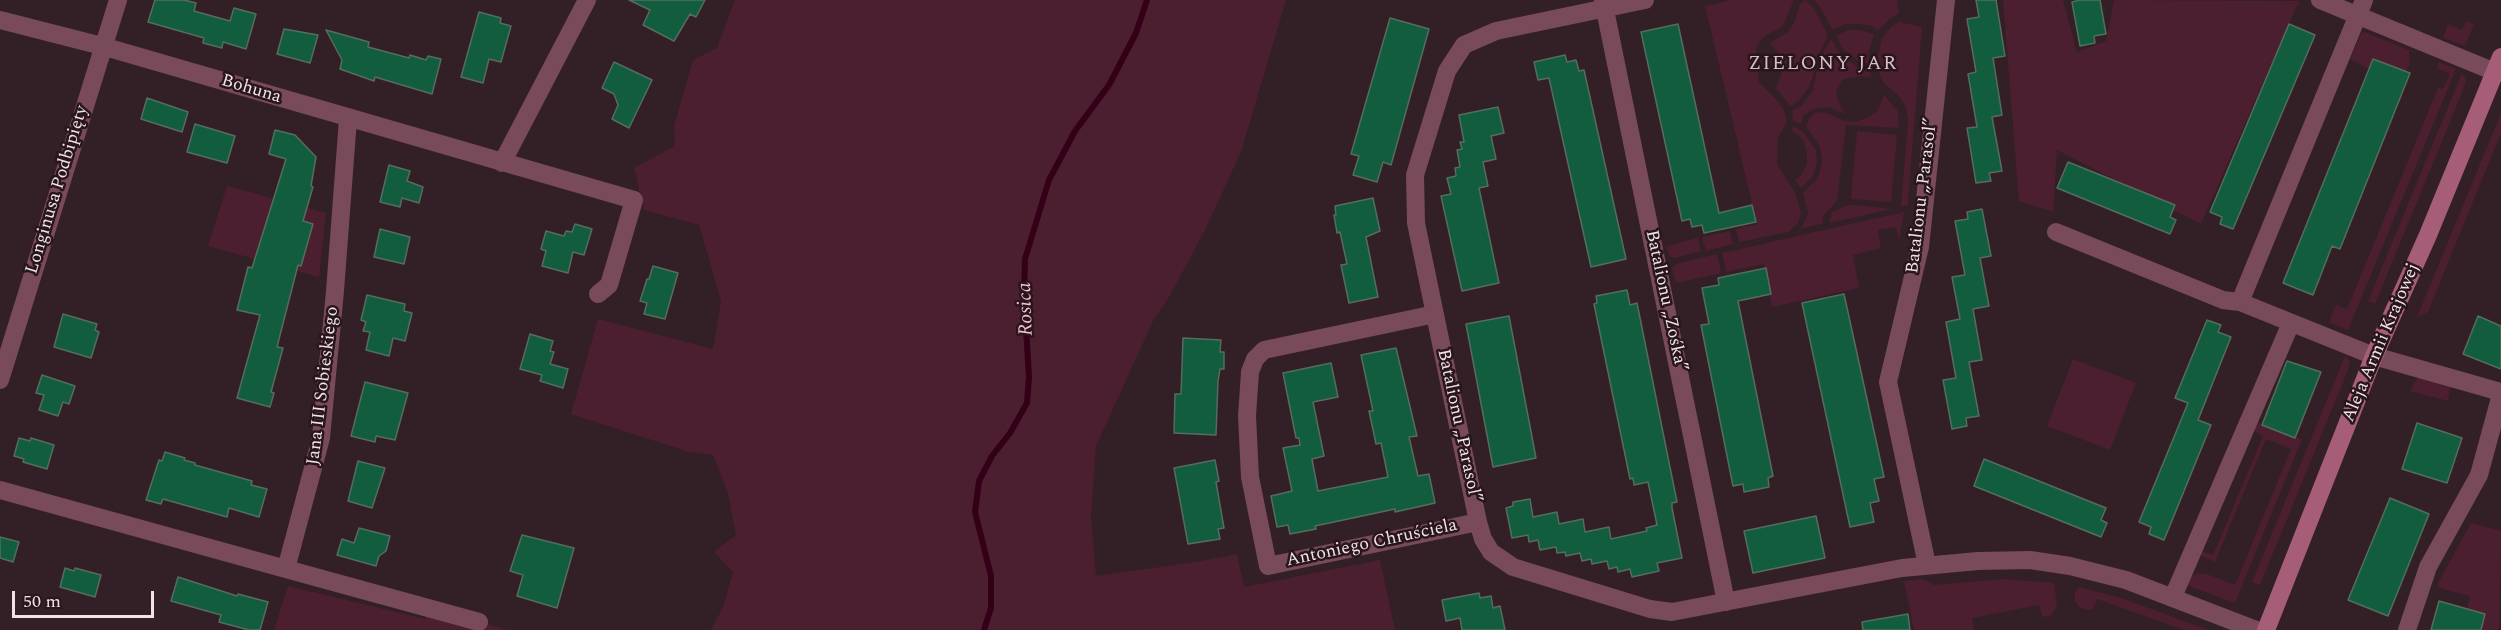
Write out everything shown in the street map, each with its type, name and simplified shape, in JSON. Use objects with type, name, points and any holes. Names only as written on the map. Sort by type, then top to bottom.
[{"type":"street","name":"Longinusa Podbipięty","points":[[0,380],[118,0]]},
{"type":"street","points":[[502,163],[587,0]]},
{"type":"street","name":"Batalionu „Parasol”","points":[[1645,0],[1604,4],[1496,31],[1464,45],[1447,71],[1415,176],[1416,223],[1478,522],[1483,539],[1491,552],[1513,567],[1661,611],[1683,611],[1877,572],[1927,565],[2013,560],[2051,563],[2115,577],[2256,630]]},
{"type":"street","name":"Batalionu „Parasol”","points":[[1927,565],[1888,382],[1920,247],[1946,0]]},
{"type":"street","points":[[2320,0],[2361,8],[2498,64]]},
{"type":"street","name":"Batalionu „Zośka”","points":[[1604,4],[1726,602]]},
{"type":"street","points":[[2240,302],[2361,8]]},
{"type":"street","name":"Bohuna","points":[[0,20],[102,46],[634,200],[609,285],[598,294]]},
{"type":"street","name":"Aleja Armii Krajowej","points":[[2266,630],[2374,356],[2428,235],[2498,64]]},
{"type":"street","name":"Jana III Sobieskiego","points":[[286,569],[321,438],[348,119]]},
{"type":"street","points":[[2056,232],[2223,300],[2240,302],[2374,356],[2501,393],[2479,475],[2428,567],[2407,630]]},
{"type":"street","name":"Antoniego Chruściela","points":[[1435,314],[1264,350],[1255,359],[1250,372],[1247,416],[1250,477],[1268,566],[1478,522]]},
{"type":"street","points":[[2173,597],[2291,323]]},
{"type":"street","points":[[0,490],[479,622]]},
{"type":"shaded area","points":[[735,0],[1286,0],[1241,152],[1205,230],[1169,297],[1153,321],[1096,446],[1091,517],[1096,576],[1237,554],[1244,587],[1380,560],[1395,630],[711,630],[723,607],[733,572],[714,552],[736,535],[728,493],[713,455],[689,452],[571,414],[598,319],[713,349],[721,301],[699,225],[644,210],[634,168],[675,146],[674,126],[693,60],[717,48]]},
{"type":"shaded area","points":[[1732,0],[1794,0],[1783,26],[1765,36],[1758,44],[1755,56],[1759,82],[1778,101],[1784,111],[1787,122],[1778,138],[1777,164],[1796,194],[1801,214],[1798,223],[1788,232],[1739,242],[1736,229],[1757,224],[1705,6]]},
{"type":"shaded area","points":[[1805,0],[1814,8],[1828,35],[1815,62],[1808,89],[1798,102],[1790,106],[1776,88],[1782,72],[1776,50],[1769,43],[1788,32],[1794,23],[1800,4]]},
{"type":"shaded area","points":[[1814,0],[1897,0],[1899,13],[1888,20],[1878,31],[1872,26],[1860,24],[1846,24],[1833,30]]},
{"type":"shaded area","points":[[2003,0],[2063,0],[2077,52],[2106,41],[2114,0],[2299,1],[2201,224],[2057,150],[2053,212],[2019,201]]},
{"type":"shaded area","points":[[2466,21],[2474,24],[2465,46],[2443,38],[2448,24],[2462,30]]},
{"type":"shaded area","points":[[1900,22],[1922,27],[1908,205],[1901,207],[1908,120],[1906,108],[1901,98],[1884,83],[1876,67],[1882,38],[1892,26]]},
{"type":"shaded area","points":[[1848,30],[1861,30],[1874,35],[1868,64],[1858,61],[1843,49],[1836,36]]},
{"type":"shaded area","points":[[2365,32],[2409,50],[2410,65],[2405,72],[2373,59],[2369,69],[2350,59],[2361,34]]},
{"type":"shaded area","points":[[1831,39],[1839,52],[1857,67],[1869,70],[1872,78],[1862,76],[1843,79],[1836,92],[1845,114],[1828,107],[1813,109],[1803,116],[1801,124],[1793,121],[1792,111],[1802,105],[1813,90],[1819,61]]},
{"type":"shaded area","points":[[2439,62],[2456,69],[2348,330],[2329,322],[2336,305],[2347,309],[2438,88],[2443,89],[2450,74],[2437,68]]},
{"type":"shaded area","points":[[2462,73],[2466,79],[2464,88],[2375,304],[2368,301]]},
{"type":"shaded area","points":[[1884,95],[1898,111],[1899,128],[1846,125],[1837,201],[1823,216],[1823,223],[1801,229],[1808,213],[1803,193],[1818,178],[1822,162],[1820,147],[1806,126],[1810,117],[1816,112],[1827,113],[1844,121],[1854,122],[1877,112]]},
{"type":"shaded area","points":[[2501,113],[2501,133],[2428,312],[2417,317]]},
{"type":"shaded area","points":[[1793,126],[1803,132],[1816,150],[1817,162],[1813,176],[1801,188],[1795,180],[1802,174],[1807,163],[1807,154],[1804,142],[1792,131]]},
{"type":"shaded area","points":[[1857,131],[1897,135],[1891,202],[1851,199]]},
{"type":"shaded area","points":[[227,186],[326,213],[319,277],[208,246]]},
{"type":"shaded area","points":[[1848,205],[1892,209],[1829,223],[1832,212]]},
{"type":"shaded area","points":[[1904,212],[1899,241],[1896,227],[1878,230],[1881,248],[1853,255],[1859,288],[1772,307],[1764,264],[1726,272],[1722,253]]},
{"type":"shaded area","points":[[1730,231],[1733,244],[1706,251],[1702,237]]},
{"type":"shaded area","points":[[1698,238],[1701,251],[1675,258],[1669,256],[1666,246]]},
{"type":"shaded area","points":[[1717,254],[1721,273],[1676,283],[1672,268],[1676,264]]},
{"type":"shaded area","points":[[2345,356],[2350,361],[2348,370],[2260,585],[2252,582]]},
{"type":"shaded area","points":[[2073,359],[2136,383],[2110,450],[2047,426]]},
{"type":"shaded area","points":[[2418,377],[2448,384],[2450,388],[2448,401],[2410,391]]},
{"type":"shaded area","points":[[2256,422],[2302,439],[2235,603],[2186,585],[2190,577],[2197,573],[2207,574],[2235,585],[2291,449],[2266,439],[2215,562],[2199,555],[2201,551],[2213,555],[2263,436],[2252,430]]},
{"type":"shaded area","points":[[2471,523],[2501,531],[2499,630],[2481,630],[2485,614],[2467,609],[2470,596],[2440,588],[2437,585]]},
{"type":"shaded area","points":[[1922,579],[1934,585],[2003,579],[2054,583],[2057,606],[2047,617],[2042,616],[2039,605],[1972,618],[1974,630],[1914,630],[1904,581]]},
{"type":"shaded area","points":[[288,586],[425,619],[432,598],[439,611],[509,630],[274,630]]},
{"type":"shaded area","points":[[2079,587],[2121,598],[2209,630],[2184,630],[2097,599],[2093,609],[2087,610],[2078,606],[2075,601],[2075,593]]},
{"type":"building","points":[[155,0],[184,0],[196,3],[194,11],[230,21],[234,8],[256,14],[246,49],[223,42],[222,48],[203,43],[204,38],[148,22]]},
{"type":"building","points":[[629,0],[705,0],[696,17],[690,14],[674,41],[643,25],[650,10]]},
{"type":"building","points":[[1976,0],[1996,0],[2005,56],[1993,58],[2002,115],[1992,117],[2002,171],[1989,173],[1991,181],[1976,183],[1967,128],[1977,127],[1968,74],[1976,72],[1967,19],[1979,17]]},
{"type":"building","points":[[2100,0],[2106,34],[2094,36],[2095,43],[2080,46],[2072,2]]},
{"type":"building","points":[[479,12],[501,18],[500,23],[511,26],[501,62],[489,59],[483,83],[461,77]]},
{"type":"building","points":[[1390,18],[1429,29],[1391,165],[1383,162],[1377,182],[1353,175],[1359,156],[1351,154]]},
{"type":"building","points":[[1678,24],[1719,213],[1752,205],[1756,222],[1704,233],[1702,225],[1692,227],[1690,219],[1682,221],[1641,32]]},
{"type":"building","points":[[2289,24],[2315,35],[2233,229],[2220,224],[2222,217],[2210,212]]},
{"type":"building","points":[[284,29],[318,35],[310,63],[277,54]]},
{"type":"building","points":[[326,30],[369,42],[368,47],[409,58],[410,55],[426,60],[428,56],[441,59],[432,94],[375,77],[374,81],[340,69],[342,60]]},
{"type":"building","points":[[1565,55],[1567,62],[1576,60],[1579,71],[1584,70],[1626,259],[1591,267],[1549,78],[1538,80],[1534,62]]},
{"type":"building","points":[[2373,59],[2410,73],[2340,249],[2332,246],[2313,295],[2283,283]]},
{"type":"building","points":[[614,62],[652,80],[629,128],[612,119],[618,105],[614,94],[602,88]]},
{"type":"building","points":[[147,98],[188,112],[182,132],[141,119]]},
{"type":"building","points":[[1498,107],[1504,133],[1491,136],[1496,159],[1483,162],[1488,186],[1479,188],[1499,283],[1462,291],[1441,196],[1451,194],[1447,178],[1456,176],[1455,168],[1460,167],[1457,150],[1462,149],[1460,142],[1464,142],[1459,115]]},
{"type":"building","points":[[195,124],[235,136],[227,163],[187,152]]},
{"type":"building","points":[[275,130],[295,135],[316,157],[311,186],[313,187],[303,221],[313,224],[301,266],[298,265],[277,347],[283,348],[271,392],[274,393],[270,407],[237,398],[260,315],[237,310],[248,267],[252,268],[286,159],[269,154]]},
{"type":"building","points":[[2068,162],[2175,205],[2170,217],[2176,220],[2170,234],[2057,188]]},
{"type":"building","points":[[389,165],[410,171],[407,181],[423,187],[419,203],[402,198],[400,207],[380,202]]},
{"type":"building","points":[[1373,198],[1380,231],[1366,237],[1378,297],[1349,303],[1341,265],[1347,264],[1340,232],[1337,233],[1335,206]]},
{"type":"building","points":[[1982,209],[1991,256],[1980,258],[1989,306],[1973,309],[1982,360],[1969,362],[1979,416],[1966,418],[1967,426],[1952,429],[1943,380],[1956,378],[1946,322],[1960,319],[1952,277],[1965,275],[1955,221],[1968,219],[1967,212]]},
{"type":"building","points":[[575,224],[592,229],[584,255],[573,252],[568,273],[542,266],[546,251],[541,249],[546,231],[564,236],[566,231],[572,232]]},
{"type":"building","points":[[380,229],[410,237],[404,264],[374,257]]},
{"type":"building","points":[[653,266],[678,273],[665,319],[644,314],[647,303],[640,301]]},
{"type":"building","points":[[1766,268],[1771,294],[1738,301],[1773,476],[1768,478],[1769,487],[1744,492],[1743,484],[1733,486],[1701,325],[1709,324],[1702,288],[1719,285],[1718,278]]},
{"type":"building","points":[[1627,290],[1630,305],[1637,303],[1677,502],[1672,503],[1672,508],[1682,558],[1657,563],[1659,571],[1632,577],[1630,569],[1618,572],[1617,567],[1609,569],[1607,561],[1592,564],[1591,559],[1582,561],[1580,553],[1566,556],[1565,552],[1557,553],[1556,547],[1540,550],[1538,540],[1529,542],[1528,535],[1512,538],[1506,508],[1513,506],[1513,502],[1530,499],[1533,517],[1557,512],[1559,524],[1583,519],[1585,532],[1609,527],[1611,539],[1647,531],[1646,528],[1657,525],[1648,482],[1634,485],[1633,478],[1630,479],[1594,304],[1597,303],[1596,296]]},
{"type":"building","points":[[1844,294],[1884,477],[1874,479],[1879,501],[1870,503],[1874,522],[1850,527],[1802,303]]},
{"type":"building","points":[[367,295],[405,304],[404,311],[412,313],[405,341],[393,338],[389,356],[366,350],[370,332],[363,331],[366,322],[361,320]]},
{"type":"building","points":[[63,314],[97,324],[95,330],[99,332],[91,358],[54,347]]},
{"type":"building","points":[[1509,316],[1536,458],[1493,467],[1466,324]]},
{"type":"building","points":[[2478,316],[2501,326],[2501,369],[2463,354]]},
{"type":"building","points":[[2207,320],[2221,325],[2218,332],[2231,337],[2198,420],[2211,425],[2164,540],[2149,534],[2151,527],[2139,522],[2188,403],[2175,398]]},
{"type":"building","points":[[530,334],[553,341],[550,351],[554,352],[550,364],[568,369],[563,388],[540,381],[542,375],[520,369]]},
{"type":"building","points":[[1183,338],[1221,340],[1220,352],[1224,352],[1224,369],[1220,369],[1218,381],[1216,435],[1174,433],[1175,394],[1181,394]]},
{"type":"building","points":[[1396,348],[1417,436],[1409,437],[1418,476],[1429,474],[1435,503],[1315,526],[1316,529],[1290,534],[1288,525],[1277,527],[1271,496],[1292,491],[1283,448],[1300,445],[1299,438],[1296,438],[1283,373],[1331,363],[1338,397],[1313,402],[1324,456],[1312,459],[1318,491],[1388,477],[1381,443],[1376,444],[1369,411],[1373,411],[1361,355]]},
{"type":"building","points":[[2287,361],[2321,372],[2295,438],[2262,425]]},
{"type":"building","points":[[42,375],[75,386],[69,404],[63,402],[58,416],[39,410],[44,395],[36,393]]},
{"type":"building","points":[[365,382],[408,393],[395,440],[376,436],[375,442],[351,436]]},
{"type":"building","points":[[2417,423],[2462,438],[2447,483],[2402,469]]},
{"type":"building","points":[[19,438],[30,441],[31,438],[54,445],[47,469],[23,462],[24,459],[14,456]]},
{"type":"building","points":[[165,452],[185,458],[184,460],[195,463],[195,465],[252,481],[251,485],[267,489],[259,517],[229,508],[227,517],[163,499],[161,504],[146,500],[159,460],[162,461]]},
{"type":"building","points":[[1984,459],[2106,508],[2101,520],[2107,523],[2101,537],[1974,486]]},
{"type":"building","points":[[1215,460],[1219,481],[1216,482],[1224,528],[1218,529],[1220,539],[1188,544],[1174,468]]},
{"type":"building","points":[[358,461],[385,468],[372,508],[348,501]]},
{"type":"building","points":[[2390,498],[2429,514],[2388,616],[2348,600]]},
{"type":"building","points":[[1816,516],[1825,558],[1753,573],[1744,531]]},
{"type":"building","points":[[359,528],[390,536],[386,551],[379,556],[376,566],[337,555],[342,539],[354,543]]},
{"type":"building","points":[[522,535],[574,548],[557,608],[517,596],[523,575],[510,571]]},
{"type":"building","points":[[0,537],[19,542],[13,562],[0,558]]},
{"type":"building","points":[[65,568],[74,571],[75,568],[101,575],[95,597],[60,587]]},
{"type":"building","points":[[178,577],[237,596],[238,594],[268,602],[260,630],[249,630],[219,622],[221,615],[171,601]]},
{"type":"building","points":[[1479,593],[1480,598],[1491,596],[1493,608],[1500,606],[1505,630],[1462,630],[1460,618],[1446,621],[1442,600]]},
{"type":"building","points":[[2439,601],[2485,614],[2481,630],[2431,630]]},
{"type":"building","points":[[1908,614],[1910,630],[1863,630],[1862,622]]},
{"type":"waterway","name":"Rosica","points":[[984,630],[991,608],[991,576],[975,512],[979,481],[992,456],[1010,433],[1027,403],[1029,377],[1024,295],[1025,259],[1049,180],[1075,131],[1109,85],[1136,33],[1147,0]]},
{"type":"district","name":"ZIELONY JAR","points":[[1823,65]]}]
